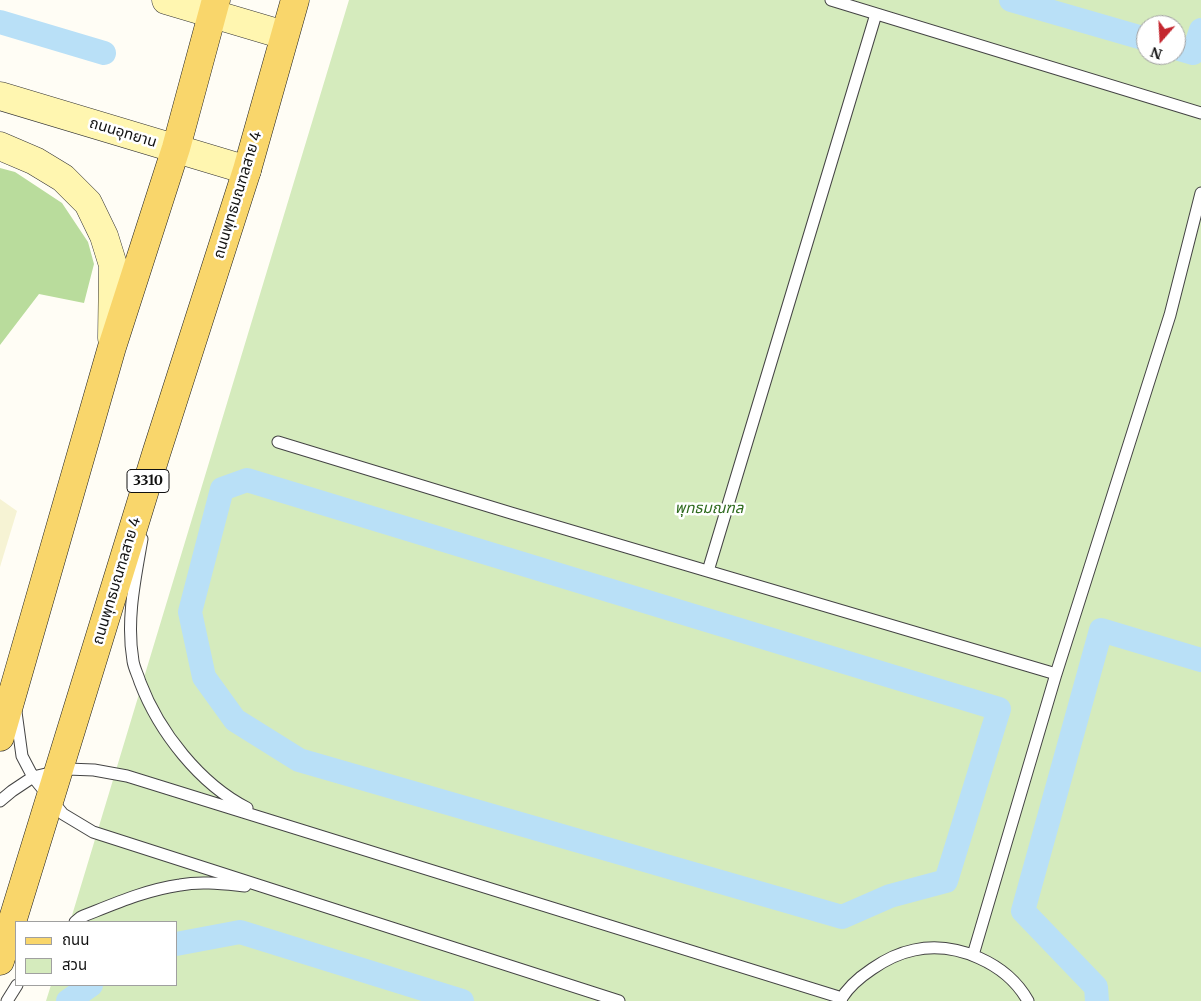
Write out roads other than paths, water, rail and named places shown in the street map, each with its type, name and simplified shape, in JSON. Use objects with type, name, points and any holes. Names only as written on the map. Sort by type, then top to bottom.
[{"type":"main road","points":[[166,0],[214,7],[284,35]]},
{"type":"main road","name":"ถนนพุทธมณฑลสาย 4","points":[[0,961],[47,782],[156,454],[247,170],[295,0]]},
{"type":"main road","points":[[0,737],[112,347],[176,148],[214,7]]},
{"type":"main road","name":"ถนนอุทยาน","points":[[0,96],[247,170]]},
{"type":"main road","points":[[0,146],[35,161],[62,178],[88,203],[104,236],[113,265],[112,347]]},
{"type":"lane","points":[[831,0],[1201,113]]},
{"type":"lane","points":[[708,571],[876,14]]},
{"type":"lane","points":[[973,955],[1056,674],[1170,315],[1201,193]]},
{"type":"lane","points":[[278,442],[1056,674]]},
{"type":"lane","points":[[156,454],[132,602],[131,635],[133,663],[146,698],[167,735],[197,770],[235,802],[274,822]]},
{"type":"lane","points":[[23,658],[16,714],[22,756],[47,782],[63,814],[93,832],[619,1001]]},
{"type":"lane","points":[[0,801],[12,791],[47,782],[67,769],[94,770],[127,776],[841,1000],[861,976],[886,959],[914,950],[944,948],[973,955],[1001,970],[1023,992],[1028,1001]]},
{"type":"lane","points":[[76,921],[81,917],[133,895],[181,884],[222,884],[270,889]]},
{"type":"lane","points":[[7,1001],[16,986]]},
{"type":"waterway","points":[[1011,0],[1136,36]]},
{"type":"waterway","points":[[0,22],[104,53]]},
{"type":"waterway","points":[[1186,51],[1193,53],[1201,30]]},
{"type":"waterway","points":[[247,480],[999,709],[946,881],[890,896],[842,917],[299,760],[235,720],[204,677],[190,612],[222,489],[247,480]]},
{"type":"waterway","points":[[1097,1001],[1096,987],[1023,911],[1101,630],[1201,660]]},
{"type":"waterway","points":[[178,944],[240,932],[462,1001]]},
{"type":"waterway","points":[[68,1001],[90,986]]},
{"type":"park label","name":"พุทธมณฑล","points":[[709,509]]}]
